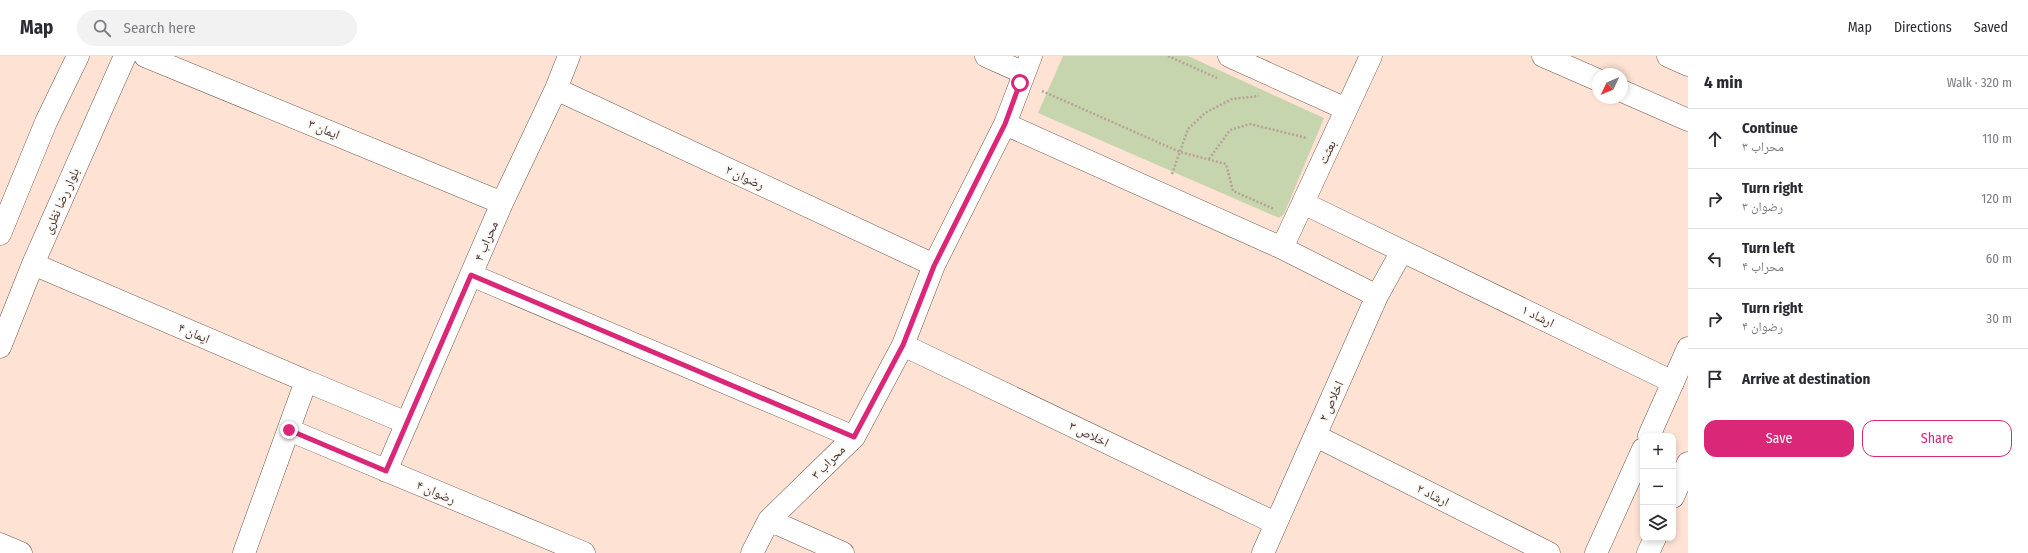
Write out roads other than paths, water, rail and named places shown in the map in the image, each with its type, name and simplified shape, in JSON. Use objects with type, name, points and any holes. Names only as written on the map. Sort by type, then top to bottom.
[{"type":"street","points":[[0,234],[46,122],[78,56]]},
{"type":"street","name":"بلوار رضا نظری","points":[[0,347],[33,264],[125,56]]},
{"type":"street","name":"ایمان ۳","points":[[146,56],[502,203]]},
{"type":"street","name":"محراب ۴","points":[[386,471],[502,203],[556,89],[569,56]]},
{"type":"street","points":[[986,56],[1025,70]]},
{"type":"street","points":[[1229,56],[1346,109]]},
{"type":"street","name":"بعثت","points":[[1282,248],[1371,56]]},
{"type":"street","points":[[1543,56],[1592,77]]},
{"type":"street","points":[[1668,56],[1688,65]]},
{"type":"street","name":"محراب ۳","points":[[752,553],[769,520],[854,437],[903,345],[934,266],[1005,124],[1025,70]]},
{"type":"street","name":"رضوان ۲","points":[[556,89],[934,266]]},
{"type":"street","points":[[1628,94],[1688,120]]},
{"type":"street","points":[[1005,124],[1282,248],[1377,296]]},
{"type":"street","name":"ارشاد ۱","points":[[1299,212],[1402,250],[1673,382]]},
{"type":"street","name":"اخلاص ۲","points":[[1263,553],[1377,296],[1402,250]]},
{"type":"street","name":"ایمان ۴","points":[[33,264],[407,423]]},
{"type":"street","points":[[471,275],[854,437]]},
{"type":"street","name":"اخلاص ۳","points":[[903,345],[1275,523]]},
{"type":"street","points":[[1650,433],[1688,348]]},
{"type":"street","points":[[244,553],[306,381]]},
{"type":"street","name":"رضوان ۴","points":[[289,430],[584,553]]},
{"type":"street","name":"ارشاد ۲","points":[[1316,436],[1549,553]]},
{"type":"street","points":[[1596,553],[1640,456]]},
{"type":"street","points":[[1676,490],[1688,464]]},
{"type":"street","points":[[769,520],[843,553]]},
{"type":"street","points":[[0,544],[21,553]]}]
